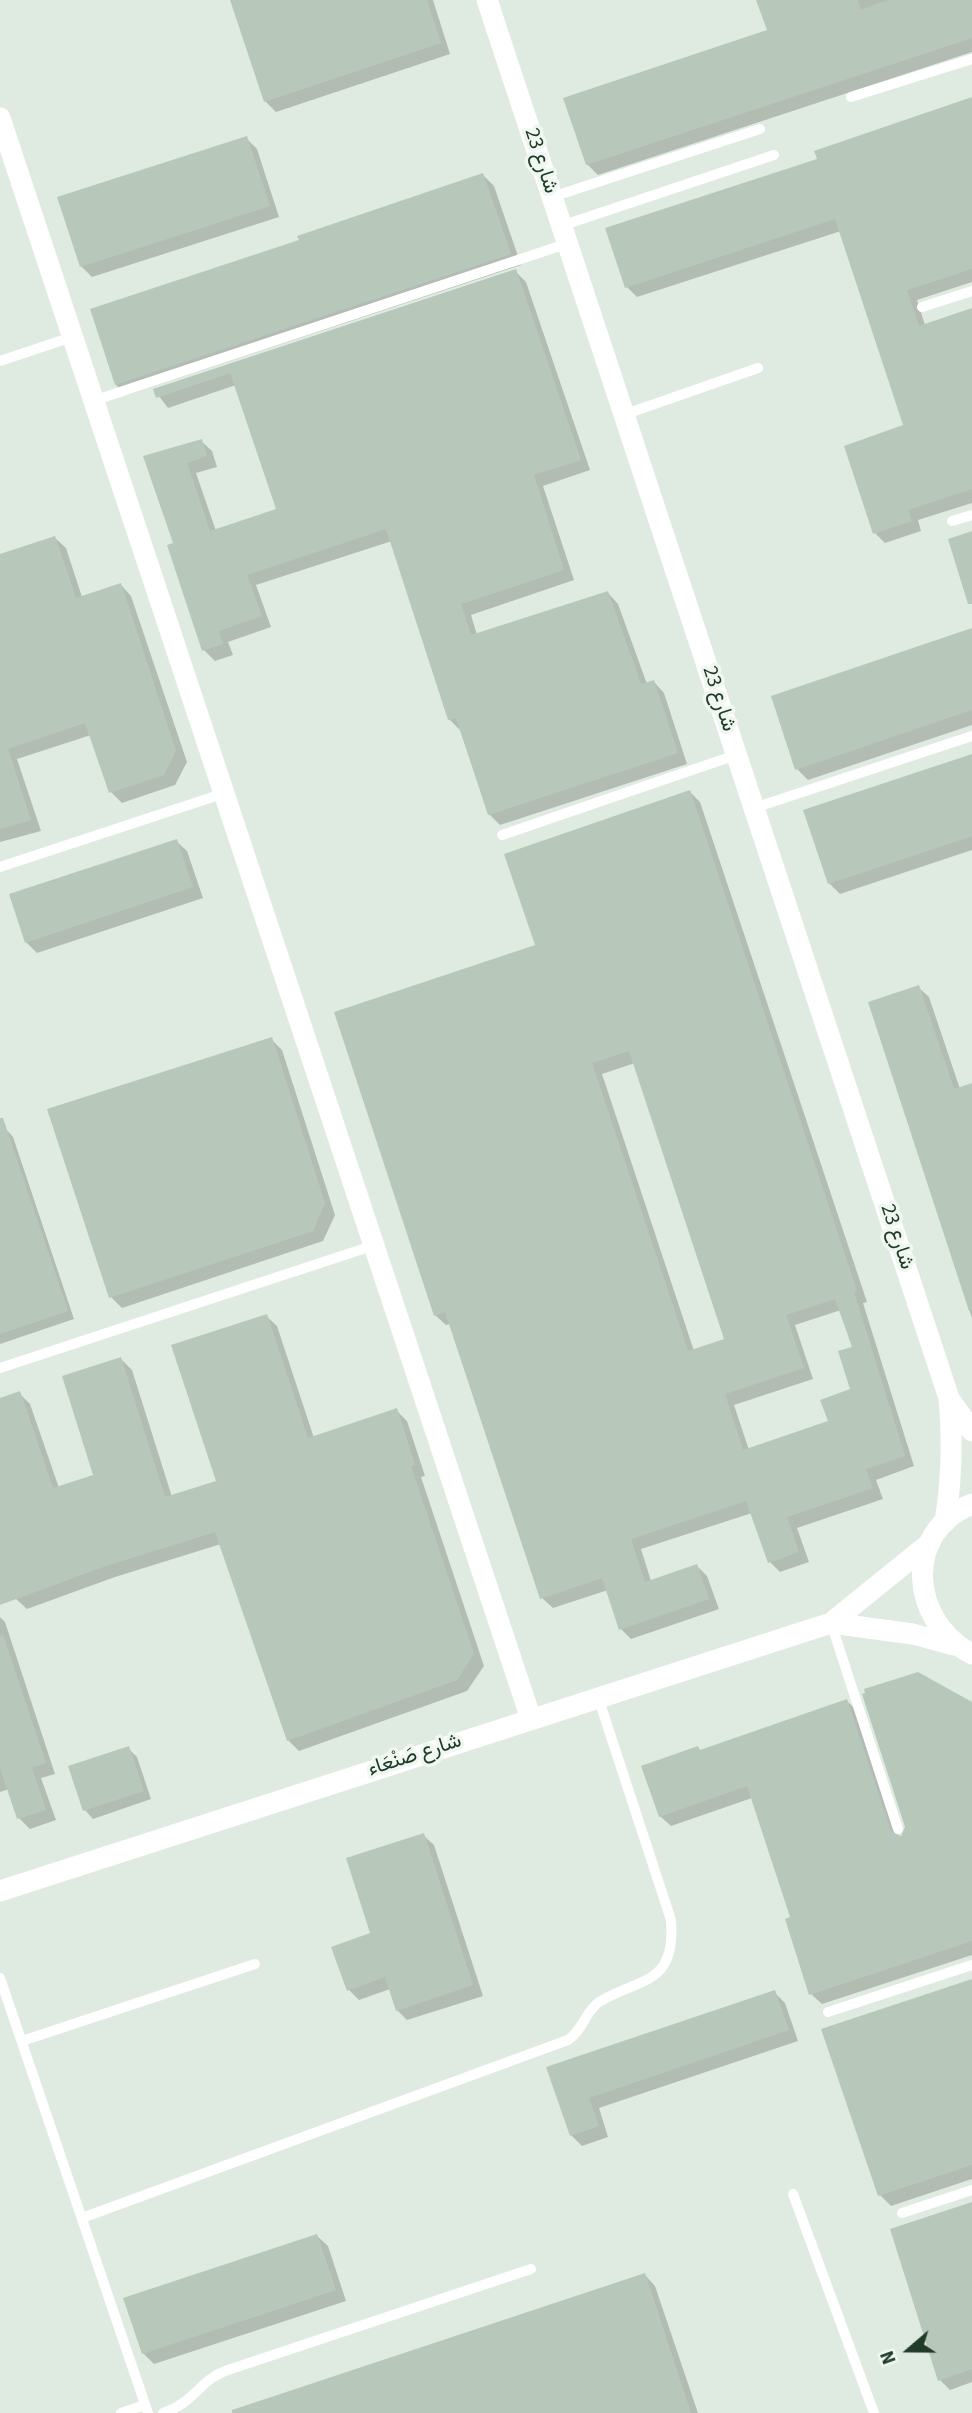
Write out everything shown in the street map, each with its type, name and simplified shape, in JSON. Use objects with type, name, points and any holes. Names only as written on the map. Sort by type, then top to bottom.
[{"type":"street","name":"شارع 23","points":[[487,0],[948,1398],[952,1453],[945,1522]]},
{"type":"street","points":[[0,118],[531,1718]]},
{"type":"street","name":"شارع 23","points":[[948,1398],[972,1431]]},
{"type":"street","points":[[972,1504],[945,1522],[930,1543],[922,1570],[924,1597],[934,1623],[953,1644],[972,1654]]},
{"type":"street","name":"شارع صَنْعَاء","points":[[0,1891],[831,1623],[930,1543]]},
{"type":"street","name":"شارع صَنْعَاء","points":[[831,1623],[913,1634],[953,1644]]},
{"type":"lane","points":[[851,97],[972,60]]},
{"type":"lane","points":[[552,197],[760,129]]},
{"type":"lane","points":[[93,401],[564,235],[774,155]]},
{"type":"lane","points":[[922,307],[972,290]]},
{"type":"lane","points":[[0,361],[72,337]]},
{"type":"lane","points":[[623,415],[758,368]]},
{"type":"lane","points":[[952,521],[972,515]]},
{"type":"lane","points":[[754,808],[972,736]]},
{"type":"lane","points":[[502,835],[736,755]]},
{"type":"lane","points":[[0,867],[225,793]]},
{"type":"lane","points":[[0,1368],[374,1245]]},
{"type":"lane","points":[[831,1623],[898,1829]]},
{"type":"lane","points":[[82,2218],[568,2039],[576,2034],[600,2002],[640,1985],[656,1974],[670,1945],[671,1920],[598,1697]]},
{"type":"lane","points":[[22,2042],[255,1964]]},
{"type":"lane","points":[[828,2012],[972,1965]]},
{"type":"lane","points":[[0,1978],[147,2409],[121,2413]]},
{"type":"lane","points":[[902,2213],[972,2190]]},
{"type":"lane","points":[[793,2194],[874,2413]]},
{"type":"lane","points":[[163,2413],[186,2403],[208,2379],[225,2371],[531,2269]]},
{"type":"building","points":[[230,0],[427,0],[441,43],[264,102]]},
{"type":"building","points":[[756,0],[858,0],[860,10],[888,0],[972,0],[972,38],[586,165],[563,98],[767,30]]},
{"type":"building","points":[[972,97],[972,269],[907,290],[919,326],[972,308],[972,489],[908,510],[912,521],[873,534],[844,446],[903,425],[835,219],[625,288],[605,228],[817,159],[814,151]]},
{"type":"building","points":[[247,136],[270,206],[80,267],[57,197]]},
{"type":"building","points":[[483,173],[511,254],[115,385],[90,309],[299,240],[297,236]]},
{"type":"building","points":[[516,269],[581,460],[534,475],[564,570],[461,604],[471,635],[608,591],[641,684],[654,680],[678,753],[488,815],[456,718],[448,720],[386,529],[247,575],[262,616],[219,631],[223,644],[202,651],[167,545],[173,543],[143,456],[202,439],[207,456],[187,463],[210,531],[276,509],[230,373],[156,398],[153,389]]},
{"type":"building","points":[[972,531],[972,604],[968,604],[948,539]]},
{"type":"building","points":[[55,536],[76,598],[121,583],[176,751],[164,775],[109,793],[85,723],[8,749],[31,820],[0,829],[0,554]]},
{"type":"building","points":[[972,628],[972,710],[795,770],[771,696]]},
{"type":"building","points":[[972,754],[972,836],[828,884],[803,810]]},
{"type":"building","points":[[690,790],[857,1291],[854,1292],[905,1456],[866,1469],[873,1488],[787,1517],[799,1552],[768,1563],[746,1501],[631,1539],[645,1582],[697,1564],[709,1599],[619,1630],[602,1578],[540,1599],[445,1312],[434,1316],[334,1012],[535,945],[504,854]],"holes":[[[629,1051],[724,1339],[688,1351],[592,1063]],[[835,1299],[852,1347],[838,1351],[850,1389],[820,1400],[828,1421],[743,1450],[725,1394],[804,1368],[786,1315]]]},
{"type":"building","points":[[177,839],[193,887],[25,943],[9,894]]},
{"type":"building","points":[[919,985],[954,1089],[972,1083],[972,1311],[969,1311],[868,1002]]},
{"type":"building","points":[[272,1037],[325,1203],[313,1231],[109,1298],[47,1109]]},
{"type":"building","points":[[0,1118],[3,1118],[68,1311],[0,1334]]},
{"type":"building","points":[[267,1314],[308,1438],[397,1408],[415,1465],[411,1466],[474,1654],[457,1680],[287,1741],[215,1532],[103,1567],[0,1605],[0,1398],[20,1391],[53,1488],[93,1475],[62,1376],[121,1357],[165,1497],[216,1481],[171,1345]]},
{"type":"building","points":[[3,1635],[46,1763],[32,1768],[46,1810],[17,1819],[0,1768],[0,1636]]},
{"type":"building","points":[[918,1672],[972,1702],[972,1941],[809,1995],[785,1919],[790,1917],[747,1786],[659,1817],[641,1766],[698,1746],[700,1750],[847,1699],[891,1831],[901,1836],[905,1827],[862,1694],[865,1693],[864,1689]]},
{"type":"building","points":[[129,1746],[144,1791],[83,1811],[68,1766]]},
{"type":"building","points":[[424,1833],[473,1985],[396,2011],[385,1977],[347,1991],[331,1947],[370,1933],[346,1858]]},
{"type":"building","points":[[972,1979],[972,2165],[878,2196],[821,2029]]},
{"type":"building","points":[[775,1990],[789,2030],[589,2098],[599,2126],[570,2136],[546,2067]]},
{"type":"building","points":[[972,2202],[972,2369],[938,2381],[890,2229]]},
{"type":"building","points":[[317,2234],[336,2290],[142,2354],[123,2298]]},
{"type":"building","points":[[645,2273],[691,2413],[232,2413],[232,2410]]}]
